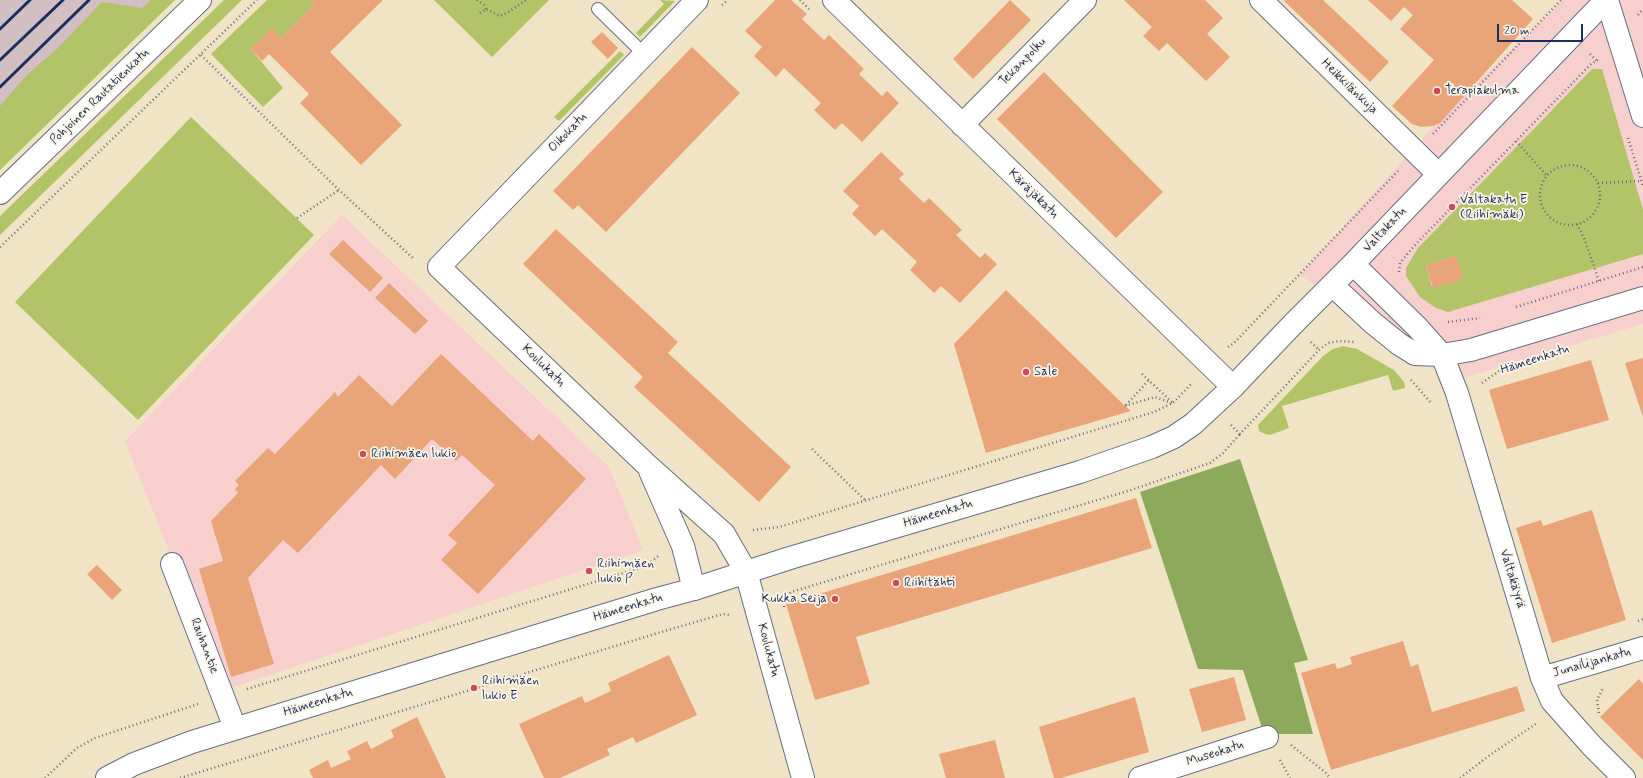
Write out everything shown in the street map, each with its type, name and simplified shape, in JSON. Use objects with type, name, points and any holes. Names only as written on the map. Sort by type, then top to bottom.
[{"type":"street","name":"Pohjoinen Rautatienkatu","points":[[0,193],[200,0]]},
{"type":"street","name":"Oikokatu","points":[[439,267],[697,0]]},
{"type":"street","name":"Käräjäkatu","points":[[834,0],[1233,387]]},
{"type":"street","name":"Tekanpolku","points":[[962,125],[1085,0]]},
{"type":"street","name":"Heikkilänkuja","points":[[1261,0],[1438,174]]},
{"type":"street","points":[[1606,0],[1619,40],[1636,68],[1643,116]]},
{"type":"street","name":"Valtakatu","points":[[1152,447],[1174,437],[1193,424],[1233,387],[1606,0]]},
{"type":"street","points":[[1353,264],[1397,297],[1417,327],[1442,355]]},
{"type":"street","name":"Koulukatu","points":[[439,267],[647,465],[724,534],[746,572],[803,778]]},
{"type":"street","points":[[1332,285],[1373,323],[1399,344],[1415,354],[1442,355],[1471,350],[1643,298]]},
{"type":"street","name":"Valtakäyrä","points":[[1442,355],[1457,393],[1542,678],[1552,701],[1624,778]]},
{"type":"street","name":"Hämeenkatu","points":[[107,778],[134,764],[192,742],[235,728],[1080,472],[1152,447]]},
{"type":"street","name":"Koulukatu","points":[[647,465],[683,546],[694,589]]},
{"type":"street","name":"Rauhantie","points":[[172,564],[235,728]]},
{"type":"street","name":"Junailijankatu","points":[[1542,678],[1643,648]]},
{"type":"street","name":"Museokatu","points":[[1140,778],[1266,737]]},
{"type":"lane","points":[[598,9],[644,54]]},
{"type":"path","points":[[0,247],[257,0]]},
{"type":"path","points":[[477,0],[484,5],[486,9],[500,16],[511,11],[526,0]]},
{"type":"path","points":[[722,6],[728,0]]},
{"type":"path","points":[[724,534],[779,527],[1154,412],[1173,403],[1226,348],[1234,343],[1561,0]]},
{"type":"path","points":[[480,13],[486,9]]},
{"type":"path","points":[[1397,297],[1400,263],[1415,245],[1591,64],[1602,58],[1619,40]]},
{"type":"path","points":[[201,55],[340,190],[414,259],[439,267]]},
{"type":"path","points":[[1516,141],[1547,176]]},
{"type":"path","points":[[1573,164],[1591,172],[1598,182],[1601,199],[1598,209],[1592,217],[1577,224],[1563,225],[1554,221],[1546,214],[1540,194],[1542,185],[1547,176],[1554,169],[1563,165],[1573,164]]},
{"type":"path","points":[[1598,182],[1642,182]]},
{"type":"path","points":[[297,218],[340,190]]},
{"type":"path","points":[[1577,224],[1585,240],[1599,281]]},
{"type":"path","points":[[1509,309],[1643,267]]},
{"type":"path","points":[[1447,322],[1487,316]]},
{"type":"path","points":[[180,778],[660,632],[723,614],[731,615],[784,600],[791,592],[1210,463],[1223,453],[1319,350],[1328,343],[1347,341],[1360,344]]},
{"type":"path","name":"Hämeenkatu","points":[[1431,403],[1484,382],[1496,372],[1503,370]]},
{"type":"path","points":[[1142,374],[1173,403]]},
{"type":"path","points":[[1406,375],[1434,407]]},
{"type":"path","points":[[1149,380],[1125,406],[1156,397],[1173,403]]},
{"type":"path","points":[[1212,406],[1240,434]]},
{"type":"path","points":[[812,449],[866,500]]},
{"type":"path","points":[[45,778],[77,748],[95,738],[223,696],[646,566],[661,553],[683,546]]},
{"type":"path","points":[[784,600],[784,609]]},
{"type":"path","points":[[1578,730],[1599,713],[1597,700],[1603,688],[1610,684]]},
{"type":"path","points":[[1460,778],[1537,723],[1542,727]]},
{"type":"path","points":[[1266,737],[1290,744],[1326,772],[1330,778]]},
{"type":"shaded area","points":[[0,0],[162,0],[0,158]]},
{"type":"shaded area","points":[[1563,0],[1643,0],[1643,324],[1463,378],[1300,275],[1444,115]]},
{"type":"shaded area","name":"Riihimäen lukio","points":[[342,215],[609,467],[643,550],[225,690],[125,441]]},
{"type":"green space","points":[[151,0],[175,0],[0,170],[0,106],[27,75],[57,49],[102,2],[142,8]]},
{"type":"green space","points":[[224,0],[242,0],[0,235],[0,216]]},
{"type":"green space","points":[[267,0],[310,0],[315,4],[281,38],[272,29],[251,49],[283,88],[263,107],[211,54]]},
{"type":"green space","points":[[434,0],[549,0],[492,57]]},
{"type":"green space","points":[[660,0],[675,1],[640,37],[636,33],[664,4]]},
{"type":"green space","points":[[620,51],[624,55],[559,121],[554,117]]},
{"type":"green space","points":[[1592,69],[1602,69],[1643,210],[1643,254],[1448,312],[1436,308],[1420,297],[1406,276],[1406,268],[1418,248]],"holes":[[[1456,256],[1462,279],[1432,287],[1426,265]]]},
{"type":"green space","points":[[191,117],[314,235],[138,420],[15,302]]},
{"type":"green space","points":[[1343,346],[1357,349],[1394,370],[1404,382],[1405,388],[1393,391],[1388,375],[1282,406],[1289,428],[1270,435],[1259,431],[1258,425],[1323,356],[1333,349]]},
{"type":"green space","points":[[1240,459],[1308,660],[1294,663],[1313,734],[1264,734],[1243,670],[1198,669],[1140,492]]},
{"type":"building","points":[[310,0],[383,0],[330,52],[402,125],[361,165],[300,103],[309,94],[269,54],[262,61],[251,49],[272,28],[281,38],[315,4]]},
{"type":"building","points":[[775,0],[791,0],[807,14],[802,19],[824,40],[829,35],[864,69],[859,74],[882,96],[887,91],[899,103],[862,142],[842,123],[835,130],[814,110],[821,103],[784,68],[776,77],[754,56],[762,47],[745,31]]},
{"type":"building","points":[[1010,0],[1031,20],[973,79],[953,59]]},
{"type":"building","points":[[1124,0],[1205,0],[1223,18],[1207,34],[1230,57],[1206,81],[1167,43],[1159,51],[1143,36],[1152,27]]},
{"type":"building","points":[[1323,0],[1389,62],[1370,82],[1284,1]]},
{"type":"building","points":[[1368,0],[1512,0],[1533,19],[1440,123],[1433,126],[1421,127],[1412,124],[1392,106],[1434,60],[1400,29],[1413,15],[1404,7],[1391,21]]},
{"type":"building","points":[[602,32],[618,48],[608,59],[591,42]]},
{"type":"building","points":[[692,47],[740,93],[606,232],[578,205],[573,210],[553,191]]},
{"type":"building","points":[[1044,72],[1163,192],[1116,238],[997,119]]},
{"type":"building","points":[[881,152],[904,174],[899,179],[924,203],[929,198],[962,230],[956,235],[980,258],[985,253],[997,264],[960,303],[941,286],[934,293],[910,270],[917,262],[882,229],[875,236],[852,214],[859,206],[843,191]]},
{"type":"building","points":[[556,229],[678,342],[668,353],[791,467],[759,502],[634,387],[643,377],[523,264]]},
{"type":"building","points":[[343,240],[383,278],[370,292],[329,254]]},
{"type":"building","points":[[1456,256],[1463,279],[1433,288],[1426,265]]},
{"type":"building","points":[[389,283],[428,321],[415,334],[375,298]]},
{"type":"building","name":"Sale","points":[[1006,290],[1131,411],[986,453],[954,344]]},
{"type":"building","points":[[441,354],[533,441],[539,434],[586,479],[478,594],[441,560],[457,543],[448,535],[495,485],[462,455],[456,461],[432,439],[395,479],[381,465],[298,553],[283,540],[248,578],[274,664],[231,677],[199,569],[223,561],[211,521],[238,493],[235,489],[239,485],[235,481],[268,448],[275,454],[335,392],[338,397],[359,375],[392,406]]},
{"type":"building","points":[[1643,358],[1643,417],[1625,363]]},
{"type":"building","points":[[1591,360],[1609,420],[1507,449],[1489,390]]},
{"type":"building","points":[[1136,498],[1152,548],[856,637],[870,684],[815,700],[786,604]]},
{"type":"building","points":[[1592,510],[1626,620],[1552,643],[1516,528],[1541,520],[1543,526]]},
{"type":"building","points":[[97,565],[122,590],[112,600],[87,574]]},
{"type":"building","points":[[1403,641],[1411,667],[1418,664],[1432,712],[1517,686],[1525,711],[1331,770],[1301,673],[1335,663],[1337,669],[1352,664],[1350,657]]},
{"type":"building","points":[[669,655],[697,715],[636,743],[633,737],[607,749],[610,755],[560,778],[544,778],[519,724],[582,696],[585,703],[611,691],[608,683]]},
{"type":"building","points":[[1234,677],[1246,720],[1202,732],[1189,689]]},
{"type":"building","points":[[1639,679],[1643,684],[1643,760],[1600,717]]},
{"type":"building","points":[[1135,697],[1149,752],[1061,778],[1054,778],[1039,727]]},
{"type":"building","points":[[417,717],[446,778],[313,778],[309,770],[328,760],[331,768],[351,759],[347,751],[367,741],[371,749],[394,737],[391,730]]},
{"type":"building","points":[[995,740],[1005,778],[946,778],[939,754]]},
{"type":"railway","points":[[0,29],[30,0]]},
{"type":"railway","points":[[0,60],[63,0]]},
{"type":"railway","points":[[0,87],[89,0]]},
{"type":"place","name":"Terapiakulma","points":[[1437,91]]},
{"type":"place","name":"Valtakatu E (Riihimäki)","points":[[1452,207]]},
{"type":"place","name":"Sale","points":[[1026,372]]},
{"type":"place","name":"Riihimäen lukio","points":[[363,454]]},
{"type":"place","name":"Riihimäen lukio P","points":[[589,571]]},
{"type":"place","name":"Riihitähti","points":[[896,583]]},
{"type":"place","name":"Kukka Seija","points":[[835,599]]},
{"type":"place","name":"Riihimäen lukio E","points":[[474,688]]}]
